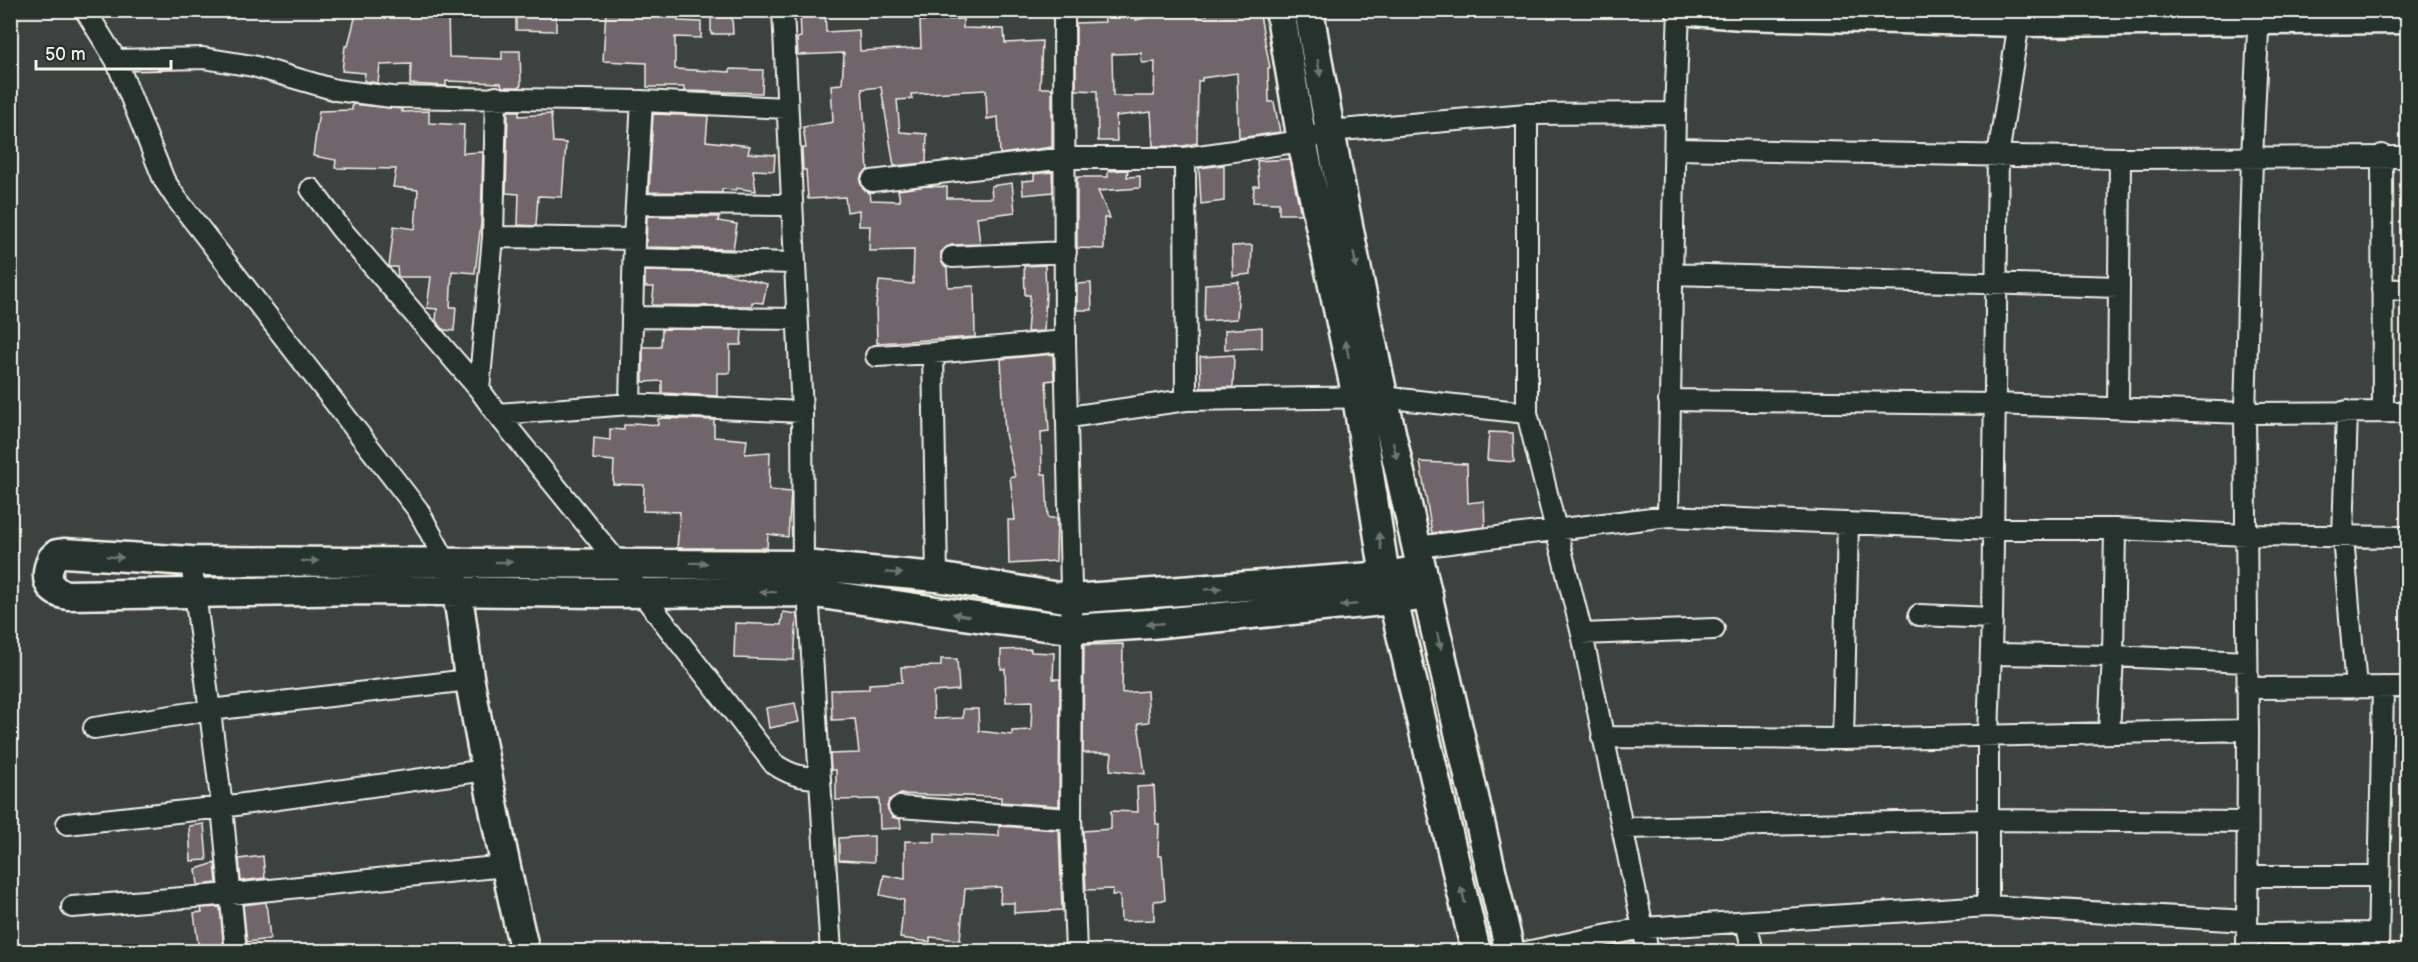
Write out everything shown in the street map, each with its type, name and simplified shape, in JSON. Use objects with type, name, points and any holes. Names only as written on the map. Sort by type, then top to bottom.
[{"type":"street","points":[[85,10],[116,60],[164,180],[418,510],[446,562],[457,591],[469,680],[505,866],[525,951]]},
{"type":"street","points":[[783,10],[802,412],[803,564],[808,592],[831,951]]},
{"type":"street","points":[[1064,10],[1065,340],[1069,417],[1072,629],[1071,819],[1076,951]]},
{"type":"street","points":[[1280,10],[1302,141],[1370,397],[1423,570],[1510,951]]},
{"type":"street","points":[[1309,10],[1370,397],[1389,588],[1476,951]]},
{"type":"street","points":[[1668,516],[1675,113],[1680,10],[1742,15],[2259,16],[2408,19]]},
{"type":"street","points":[[1988,906],[1988,737],[1992,654],[1998,156],[2020,16]]},
{"type":"street","points":[[2247,935],[2245,413],[2252,158],[2259,16]]},
{"type":"street","points":[[116,60],[203,58],[253,66],[336,90],[392,97],[642,101],[786,108]]},
{"type":"street","points":[[479,389],[493,237],[496,97]]},
{"type":"street","points":[[630,404],[634,249],[642,101]]},
{"type":"street","points":[[872,181],[1065,158],[1185,158],[1302,141],[1329,131],[1527,114],[1675,113]]},
{"type":"street","points":[[1527,114],[1527,413],[1558,529],[1582,634],[1648,951]]},
{"type":"street","points":[[1676,149],[2120,158],[2408,156]]},
{"type":"street","points":[[2382,155],[2383,411]]},
{"type":"street","points":[[1185,158],[1186,400]]},
{"type":"street","points":[[2118,407],[2120,158]]},
{"type":"street","points":[[311,189],[340,229],[479,389],[641,592],[774,764],[787,773],[801,778],[819,778]]},
{"type":"street","points":[[636,204],[791,205]]},
{"type":"street","points":[[493,237],[794,263]]},
{"type":"street","points":[[952,257],[1066,252]]},
{"type":"street","points":[[1673,274],[2119,287]]},
{"type":"street","points":[[2382,289],[2408,290]]},
{"type":"street","points":[[632,317],[797,319]]},
{"type":"street","points":[[876,356],[933,353],[1065,340]]},
{"type":"street","points":[[933,353],[937,577]]},
{"type":"street","points":[[1069,417],[1186,400],[1370,397],[1527,413]]},
{"type":"street","points":[[1669,400],[1994,404],[2245,413],[2408,412]]},
{"type":"street","points":[[497,414],[630,404],[802,412]]},
{"type":"street","points":[[2347,411],[2343,537],[2356,687]]},
{"type":"street","points":[[1389,588],[1071,599],[937,577],[803,564],[191,561],[64,553],[57,554],[52,559],[48,580],[52,589],[68,595],[365,590],[597,593],[808,592],[990,620],[1072,629],[1151,624],[1389,588],[1423,570],[1558,529],[1668,516],[1994,529],[2115,529],[2246,535],[2408,537]]},
{"type":"street","points":[[1844,739],[1848,523]]},
{"type":"street","points":[[2109,733],[2115,529]]},
{"type":"street","points":[[191,561],[222,807],[236,951]]},
{"type":"street","points":[[1919,615],[1992,618]]},
{"type":"street","points":[[1582,634],[1714,629]]},
{"type":"street","points":[[1992,654],[2247,662]]},
{"type":"street","points":[[94,728],[210,710],[469,680]]},
{"type":"street","points":[[1526,951],[1643,928],[1988,906],[2247,935],[2378,942],[2383,687]]},
{"type":"street","points":[[2247,688],[2408,687]]},
{"type":"street","points":[[1602,737],[1844,739],[2248,730]]},
{"type":"street","points":[[67,824],[222,807],[486,770]]},
{"type":"street","points":[[899,807],[1071,819]]},
{"type":"street","points":[[1623,828],[1989,820],[2247,822]]},
{"type":"street","points":[[72,907],[231,894],[505,866]]},
{"type":"street","points":[[2247,876],[2379,876]]},
{"type":"street","points":[[1746,922],[1753,951]]},
{"type":"building","points":[[357,10],[448,10],[449,57],[502,59],[502,51],[520,51],[521,85],[502,87],[501,83],[446,81],[446,86],[410,84],[411,64],[380,65],[378,83],[364,81],[365,73],[342,71],[345,46],[348,46]]},
{"type":"building","points":[[516,10],[556,10],[556,31],[516,30]]},
{"type":"building","points":[[606,10],[678,10],[678,21],[701,22],[701,38],[675,37],[675,69],[730,72],[730,69],[763,70],[762,93],[684,91],[684,87],[647,87],[647,63],[603,61]]},
{"type":"building","points":[[800,10],[825,10],[826,32],[859,30],[860,51],[921,48],[920,21],[963,19],[963,28],[1004,29],[1005,43],[1042,41],[1040,88],[1052,88],[1052,147],[1000,154],[998,117],[987,119],[986,90],[911,94],[912,99],[897,100],[900,132],[927,134],[926,163],[894,166],[881,87],[862,89],[868,170],[861,176],[860,182],[863,189],[870,193],[871,200],[900,201],[898,190],[927,186],[947,187],[947,198],[992,198],[991,186],[1012,183],[1015,212],[977,217],[980,244],[951,245],[941,252],[942,263],[947,268],[948,287],[974,286],[975,337],[877,343],[876,306],[879,281],[913,284],[914,250],[869,251],[870,226],[859,226],[859,210],[847,212],[845,197],[808,199],[806,170],[803,170],[802,148],[806,148],[803,127],[833,122],[831,85],[842,84],[844,53],[798,55],[797,38],[801,37]]},
{"type":"building","points":[[1207,10],[1259,10],[1270,68],[1268,68],[1269,102],[1274,102],[1280,132],[1239,138],[1237,73],[1202,78],[1202,81],[1198,81],[1197,143],[1184,146],[1153,146],[1151,112],[1116,116],[1117,141],[1098,141],[1097,91],[1076,90],[1076,23],[1105,22],[1104,15],[1136,14],[1136,20],[1163,14],[1163,17],[1207,15]],"holes":[[[1141,53],[1142,63],[1155,62],[1154,96],[1113,96],[1112,54]]]},
{"type":"building","points":[[732,17],[733,34],[711,34],[711,18]]},
{"type":"building","points":[[352,104],[402,109],[402,112],[429,111],[429,123],[464,125],[463,153],[483,152],[481,223],[475,273],[452,271],[450,307],[456,307],[454,331],[444,330],[436,321],[437,309],[427,308],[431,277],[398,277],[397,267],[389,267],[394,226],[415,229],[418,190],[393,187],[396,169],[335,168],[336,160],[313,156],[319,111],[352,110]]},
{"type":"building","points":[[508,111],[519,111],[519,116],[551,114],[553,142],[566,143],[562,197],[538,196],[536,226],[518,225],[519,194],[506,193]]},
{"type":"building","points":[[653,114],[708,116],[706,141],[750,146],[748,153],[775,155],[774,171],[753,170],[756,191],[736,188],[736,190],[722,189],[722,193],[649,192]]},
{"type":"building","points":[[1289,159],[1301,214],[1279,214],[1279,203],[1253,202],[1254,186],[1259,186],[1257,161]]},
{"type":"building","points":[[1224,165],[1224,201],[1201,204],[1199,168]]},
{"type":"building","points":[[1128,170],[1127,177],[1140,176],[1140,188],[1098,191],[1110,218],[1104,218],[1104,249],[1077,248],[1077,177],[1108,177],[1108,171]]},
{"type":"building","points":[[1052,172],[1053,192],[1023,195],[1022,181],[1034,180],[1034,174]]},
{"type":"building","points":[[647,216],[719,217],[718,221],[737,224],[733,249],[646,247]]},
{"type":"building","points":[[1252,245],[1251,274],[1233,276],[1232,246]]},
{"type":"building","points":[[1045,265],[1044,331],[1027,332],[1030,295],[1025,295],[1024,266]]},
{"type":"building","points":[[645,271],[723,273],[767,284],[763,303],[752,302],[752,306],[652,305],[654,287],[645,287]]},
{"type":"building","points":[[1239,282],[1237,319],[1204,321],[1205,284]]},
{"type":"building","points":[[1091,283],[1092,310],[1077,310],[1077,284]]},
{"type":"building","points":[[1262,327],[1262,348],[1225,349],[1225,330]]},
{"type":"building","points":[[662,329],[742,330],[741,345],[730,345],[730,373],[717,373],[717,396],[662,393],[662,381],[643,382],[643,347],[661,347]]},
{"type":"building","points":[[1053,354],[1054,380],[1046,381],[1049,431],[1041,432],[1042,474],[1046,474],[1048,518],[1057,518],[1056,561],[1009,564],[1008,520],[1015,520],[1010,477],[1015,477],[1005,434],[1001,359]]},
{"type":"building","points":[[1234,355],[1233,387],[1201,388],[1200,357]]},
{"type":"building","points":[[658,419],[714,420],[714,437],[747,440],[745,454],[770,452],[769,490],[791,492],[788,537],[768,534],[767,548],[677,548],[680,512],[643,511],[644,485],[613,484],[614,461],[593,459],[594,438],[610,440],[610,429],[624,430],[624,425],[634,423],[658,425]]},
{"type":"building","points":[[1489,432],[1513,433],[1514,462],[1487,460]]},
{"type":"building","points":[[1420,462],[1467,464],[1468,503],[1484,501],[1485,527],[1432,533]]},
{"type":"building","points":[[783,612],[797,614],[794,660],[734,658],[735,623],[781,625]]},
{"type":"building","points":[[1123,644],[1122,693],[1147,691],[1149,722],[1138,723],[1145,774],[1110,770],[1112,753],[1083,753],[1084,645]]},
{"type":"building","points":[[1031,649],[1031,652],[1054,653],[1053,679],[1060,679],[1059,806],[1001,802],[1001,797],[899,794],[889,800],[887,807],[892,817],[900,819],[901,828],[880,829],[879,799],[836,800],[836,770],[831,770],[830,754],[859,753],[855,719],[832,720],[831,690],[869,689],[869,684],[902,682],[901,667],[941,666],[941,659],[957,659],[959,690],[933,692],[934,719],[963,718],[963,709],[978,709],[979,731],[1012,735],[1012,731],[1031,730],[1032,701],[1006,702],[1005,669],[1001,669],[1001,650]]},
{"type":"building","points":[[795,703],[799,722],[769,728],[766,708]]},
{"type":"building","points":[[1154,786],[1156,824],[1159,824],[1158,856],[1162,856],[1165,900],[1154,901],[1154,920],[1121,921],[1120,895],[1112,895],[1113,889],[1086,890],[1083,831],[1111,829],[1111,811],[1138,812],[1137,787]]},
{"type":"building","points":[[204,824],[207,860],[191,861],[189,826]]},
{"type":"building","points":[[999,826],[1059,830],[1062,910],[1014,913],[1014,903],[1000,903],[1001,887],[965,889],[960,940],[930,937],[930,942],[900,938],[904,900],[880,895],[884,875],[905,879],[905,841],[935,842],[935,833],[999,836]]},
{"type":"building","points":[[874,836],[874,862],[839,860],[839,838]]},
{"type":"building","points":[[263,856],[265,878],[241,881],[239,859]]},
{"type":"building","points":[[215,863],[217,883],[198,885],[196,869]]},
{"type":"building","points":[[266,902],[270,939],[247,942],[243,905]]},
{"type":"building","points":[[220,907],[224,951],[199,951],[194,913],[202,912],[201,908]]}]
